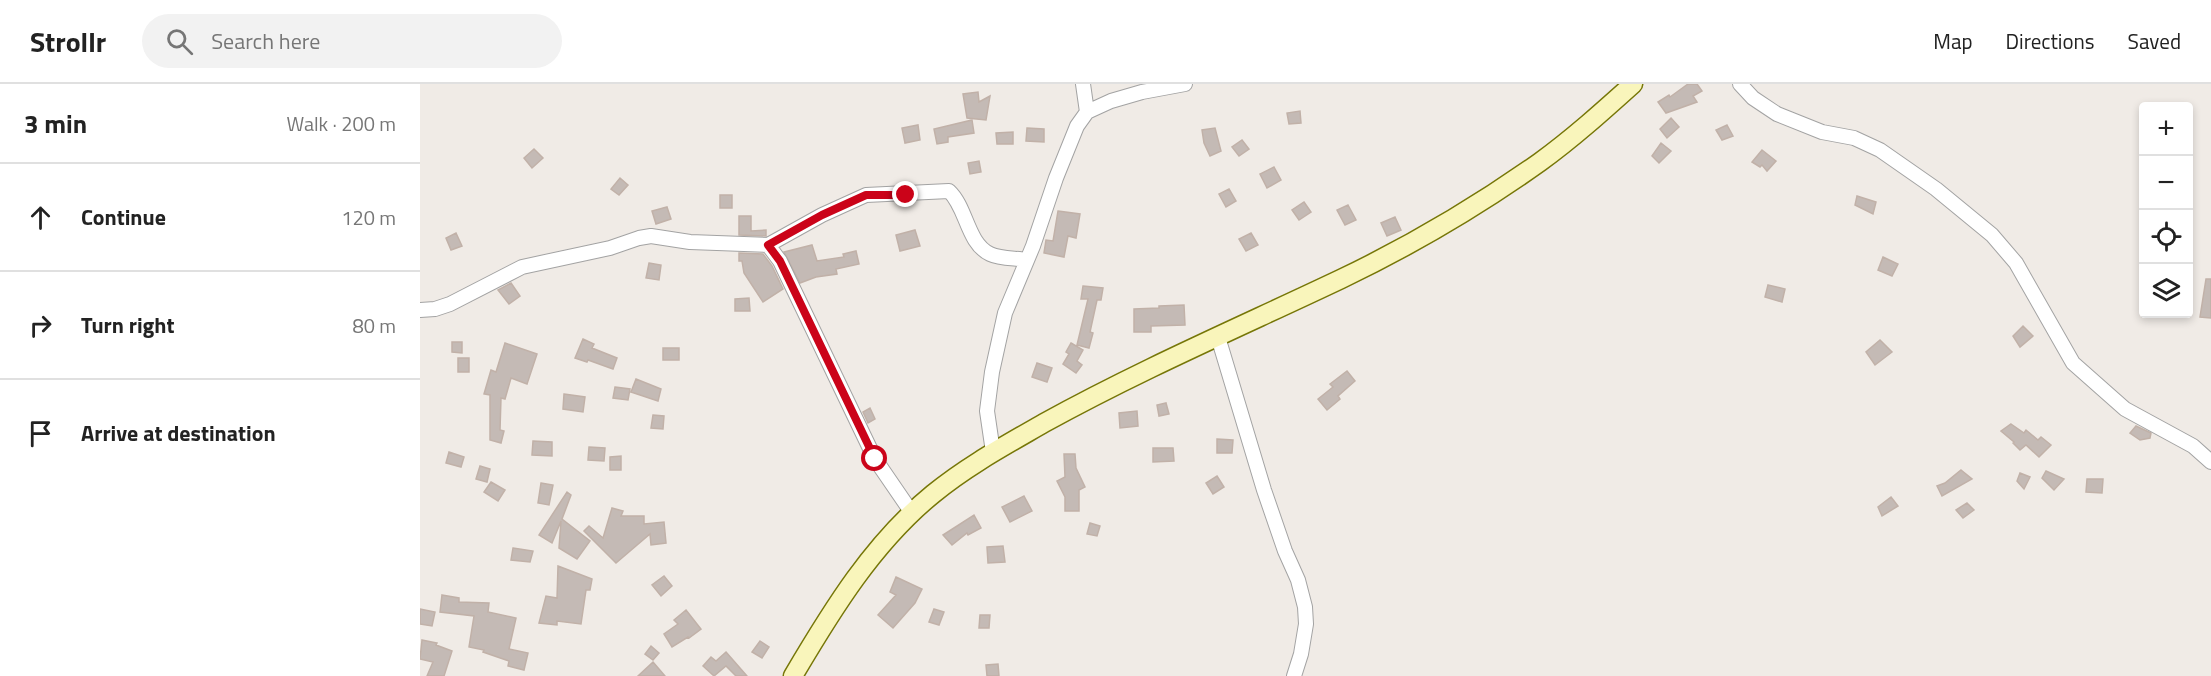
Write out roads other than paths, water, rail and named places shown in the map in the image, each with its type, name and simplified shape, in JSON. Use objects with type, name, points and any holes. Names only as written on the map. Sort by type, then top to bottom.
[{"type":"main road","points":[[793,676],[831,611],[873,556],[912,513],[957,476],[993,452],[1096,394],[1392,254],[1488,197],[1542,160],[1632,84]]},
{"type":"street","points":[[1083,84],[1088,112]]},
{"type":"street","points":[[993,452],[987,411],[992,372],[1005,313],[1077,126],[1088,112],[1111,101],[1142,92],[1185,84]]},
{"type":"street","points":[[1740,84],[1753,98],[1777,114],[1822,132],[1854,138],[1880,150],[1936,189],[1992,235],[2016,263],[2073,363],[2125,409],[2193,446],[2211,462]]},
{"type":"street","points":[[420,310],[435,309],[450,304],[522,267],[610,248],[651,236],[690,242],[768,245],[822,215],[866,195],[906,195],[946,190],[957,200],[971,231],[987,252],[997,256],[1027,260]]},
{"type":"street","points":[[768,245],[784,270],[875,459],[912,513]]},
{"type":"street","points":[[1218,337],[1264,490],[1298,580],[1305,607],[1306,624],[1303,644],[1294,676]]}]
